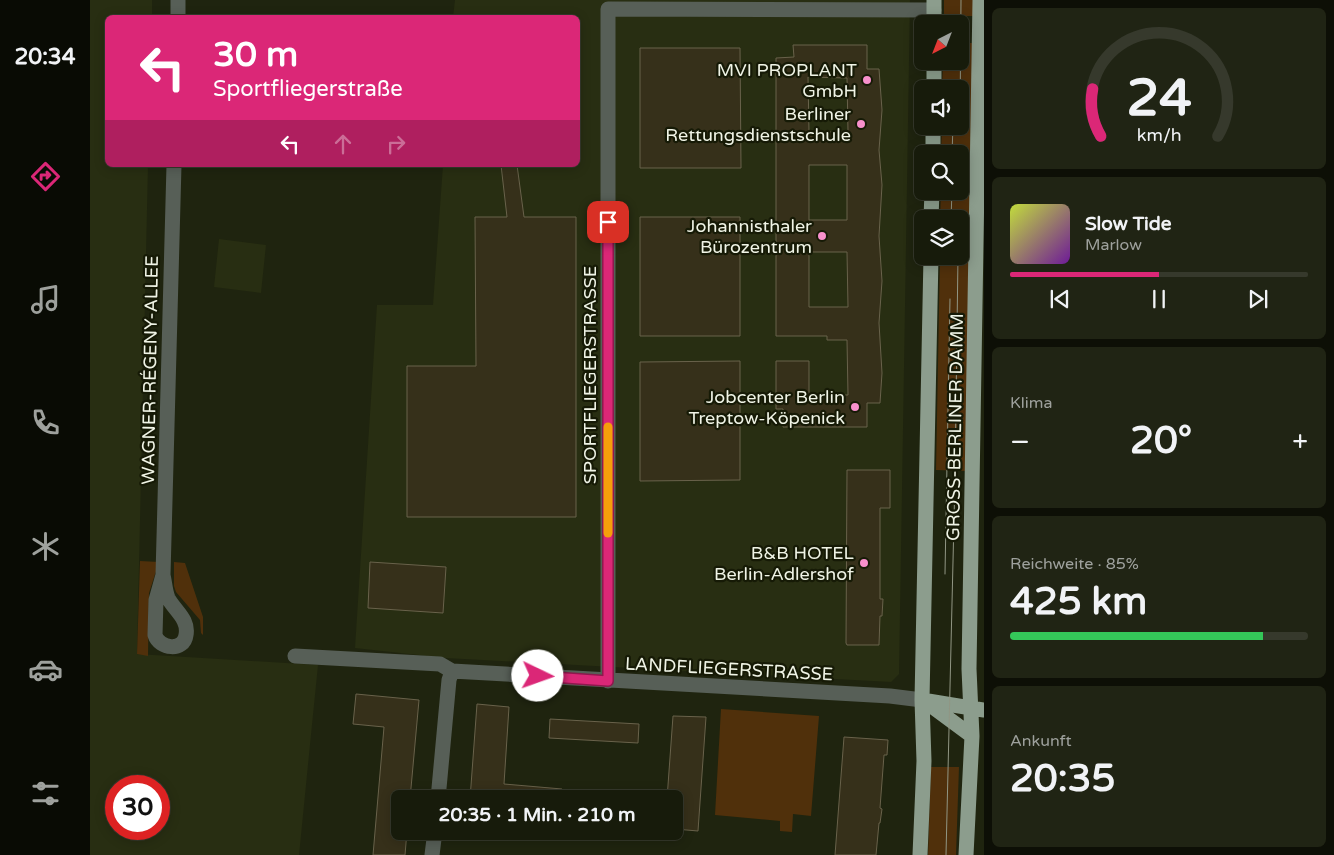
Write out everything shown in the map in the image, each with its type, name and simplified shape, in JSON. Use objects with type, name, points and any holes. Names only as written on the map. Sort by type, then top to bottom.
[{"type":"main road","name":"GROSS-BERLINER DAMM","points":[[966,855],[978,736],[978,709],[970,669],[980,0]]},
{"type":"main road","name":"GROSS-BERLINER DAMM","points":[[920,855],[924,761],[922,700],[931,265]]},
{"type":"main road","points":[[922,700],[978,709]]},
{"type":"main road","points":[[922,700],[978,736]]},
{"type":"street","points":[[178,0],[178,15]]},
{"type":"street","name":"SPORTFLIEGERSTRASSE","points":[[608,681],[608,9],[934,11]]},
{"type":"street","name":"WAGNER-RÉGENY-ALLEE","points":[[163,575],[174,167]]},
{"type":"street","name":"LANDFLIEGERSTRASSE","points":[[295,656],[440,664],[452,671],[890,696],[922,700]]},
{"type":"street","points":[[439,790],[449,680],[452,671]]},
{"type":"street","points":[[432,855],[434,840]]},
{"type":"shaded area","points":[[90,0],[152,0],[152,15],[105,15],[105,167],[148,167],[137,654],[318,665],[299,855],[90,855]]},
{"type":"shaded area","points":[[455,0],[910,0],[899,674],[891,682],[446,658],[355,648],[377,305],[433,305],[443,167],[580,167],[580,15],[453,15]]},
{"type":"shaded area","points":[[944,0],[973,0],[973,16],[944,15]]},
{"type":"shaded area","points":[[969,43],[973,43],[966,471],[936,470],[940,265],[969,265],[969,210],[940,210],[941,200],[969,200],[969,145],[941,145],[942,135],[969,135],[969,80],[942,80],[943,70],[969,70]]},
{"type":"shaded area","points":[[219,239],[266,245],[261,293],[214,287]]},
{"type":"shaded area","points":[[140,561],[159,562],[149,593],[148,656],[137,654]]},
{"type":"shaded area","points":[[174,562],[185,563],[203,617],[203,635],[201,633],[200,620],[176,592],[174,586]]},
{"type":"shaded area","points":[[721,709],[819,716],[811,816],[793,814],[792,832],[780,831],[780,821],[715,815]]},
{"type":"shaded area","points":[[931,767],[959,767],[956,855],[928,855]]},
{"type":"building","name":"Johannisthaler Bürozentrum","points":[[793,45],[867,45],[867,69],[879,69],[882,110],[879,150],[882,185],[879,236],[882,281],[879,323],[882,373],[880,403],[867,403],[867,427],[783,427],[783,409],[776,409],[776,361],[809,361],[809,395],[848,395],[847,340],[827,340],[827,336],[776,336],[776,58],[794,57]],"holes":[[[808,77],[847,78],[848,132],[809,132]],[[809,165],[847,165],[847,220],[809,220]],[[809,252],[847,252],[848,307],[809,307]]]},
{"type":"building","points":[[640,48],[740,48],[741,168],[640,168]]},
{"type":"building","points":[[501,167],[517,167],[524,217],[576,217],[576,517],[407,517],[407,366],[476,366],[475,217],[507,217]]},
{"type":"building","points":[[640,217],[740,217],[740,336],[640,336]]},
{"type":"building","points":[[740,361],[740,480],[640,481],[640,362]]},
{"type":"building","points":[[847,470],[890,470],[890,508],[880,508],[880,599],[883,599],[882,616],[880,616],[879,645],[847,645],[846,643]]},
{"type":"building","points":[[370,562],[446,567],[443,613],[368,608]]},
{"type":"building","points":[[356,694],[419,700],[411,790],[391,790],[391,840],[406,840],[405,855],[373,855],[384,727],[353,724]]},
{"type":"building","points":[[477,704],[509,707],[504,784],[562,790],[471,790]]},
{"type":"building","points":[[673,716],[706,717],[698,831],[683,830],[683,790],[668,790]]},
{"type":"building","points":[[550,719],[639,724],[638,743],[549,738]]},
{"type":"building","points":[[844,737],[888,740],[887,755],[884,755],[880,808],[882,809],[876,855],[835,855]]},
{"type":"tram line","points":[[960,80],[961,0]]},
{"type":"tram line","points":[[952,145],[953,135]]},
{"type":"tram line","points":[[951,210],[952,200]]},
{"type":"tram line","points":[[946,855],[958,265]]},
{"type":"tram line","points":[[945,574],[950,299]]},
{"type":"slow traffic","points":[[608,427],[608,533]]},
{"type":"place","name":"MVI PROPLANT GmbH","points":[[867,80]]},
{"type":"place","name":"Berliner Rettungsdienstschule","points":[[861,124]]},
{"type":"place","name":"Johannisthaler Bürozentrum","points":[[822,236]]},
{"type":"place","name":"Jobcenter Berlin Treptow-Köpenick","points":[[855,407]]},
{"type":"place","name":"B&B HOTEL Berlin-Adlershof","points":[[864,563]]},
{"type":"route","points":[[538,676],[608,681],[608,222]]}]
